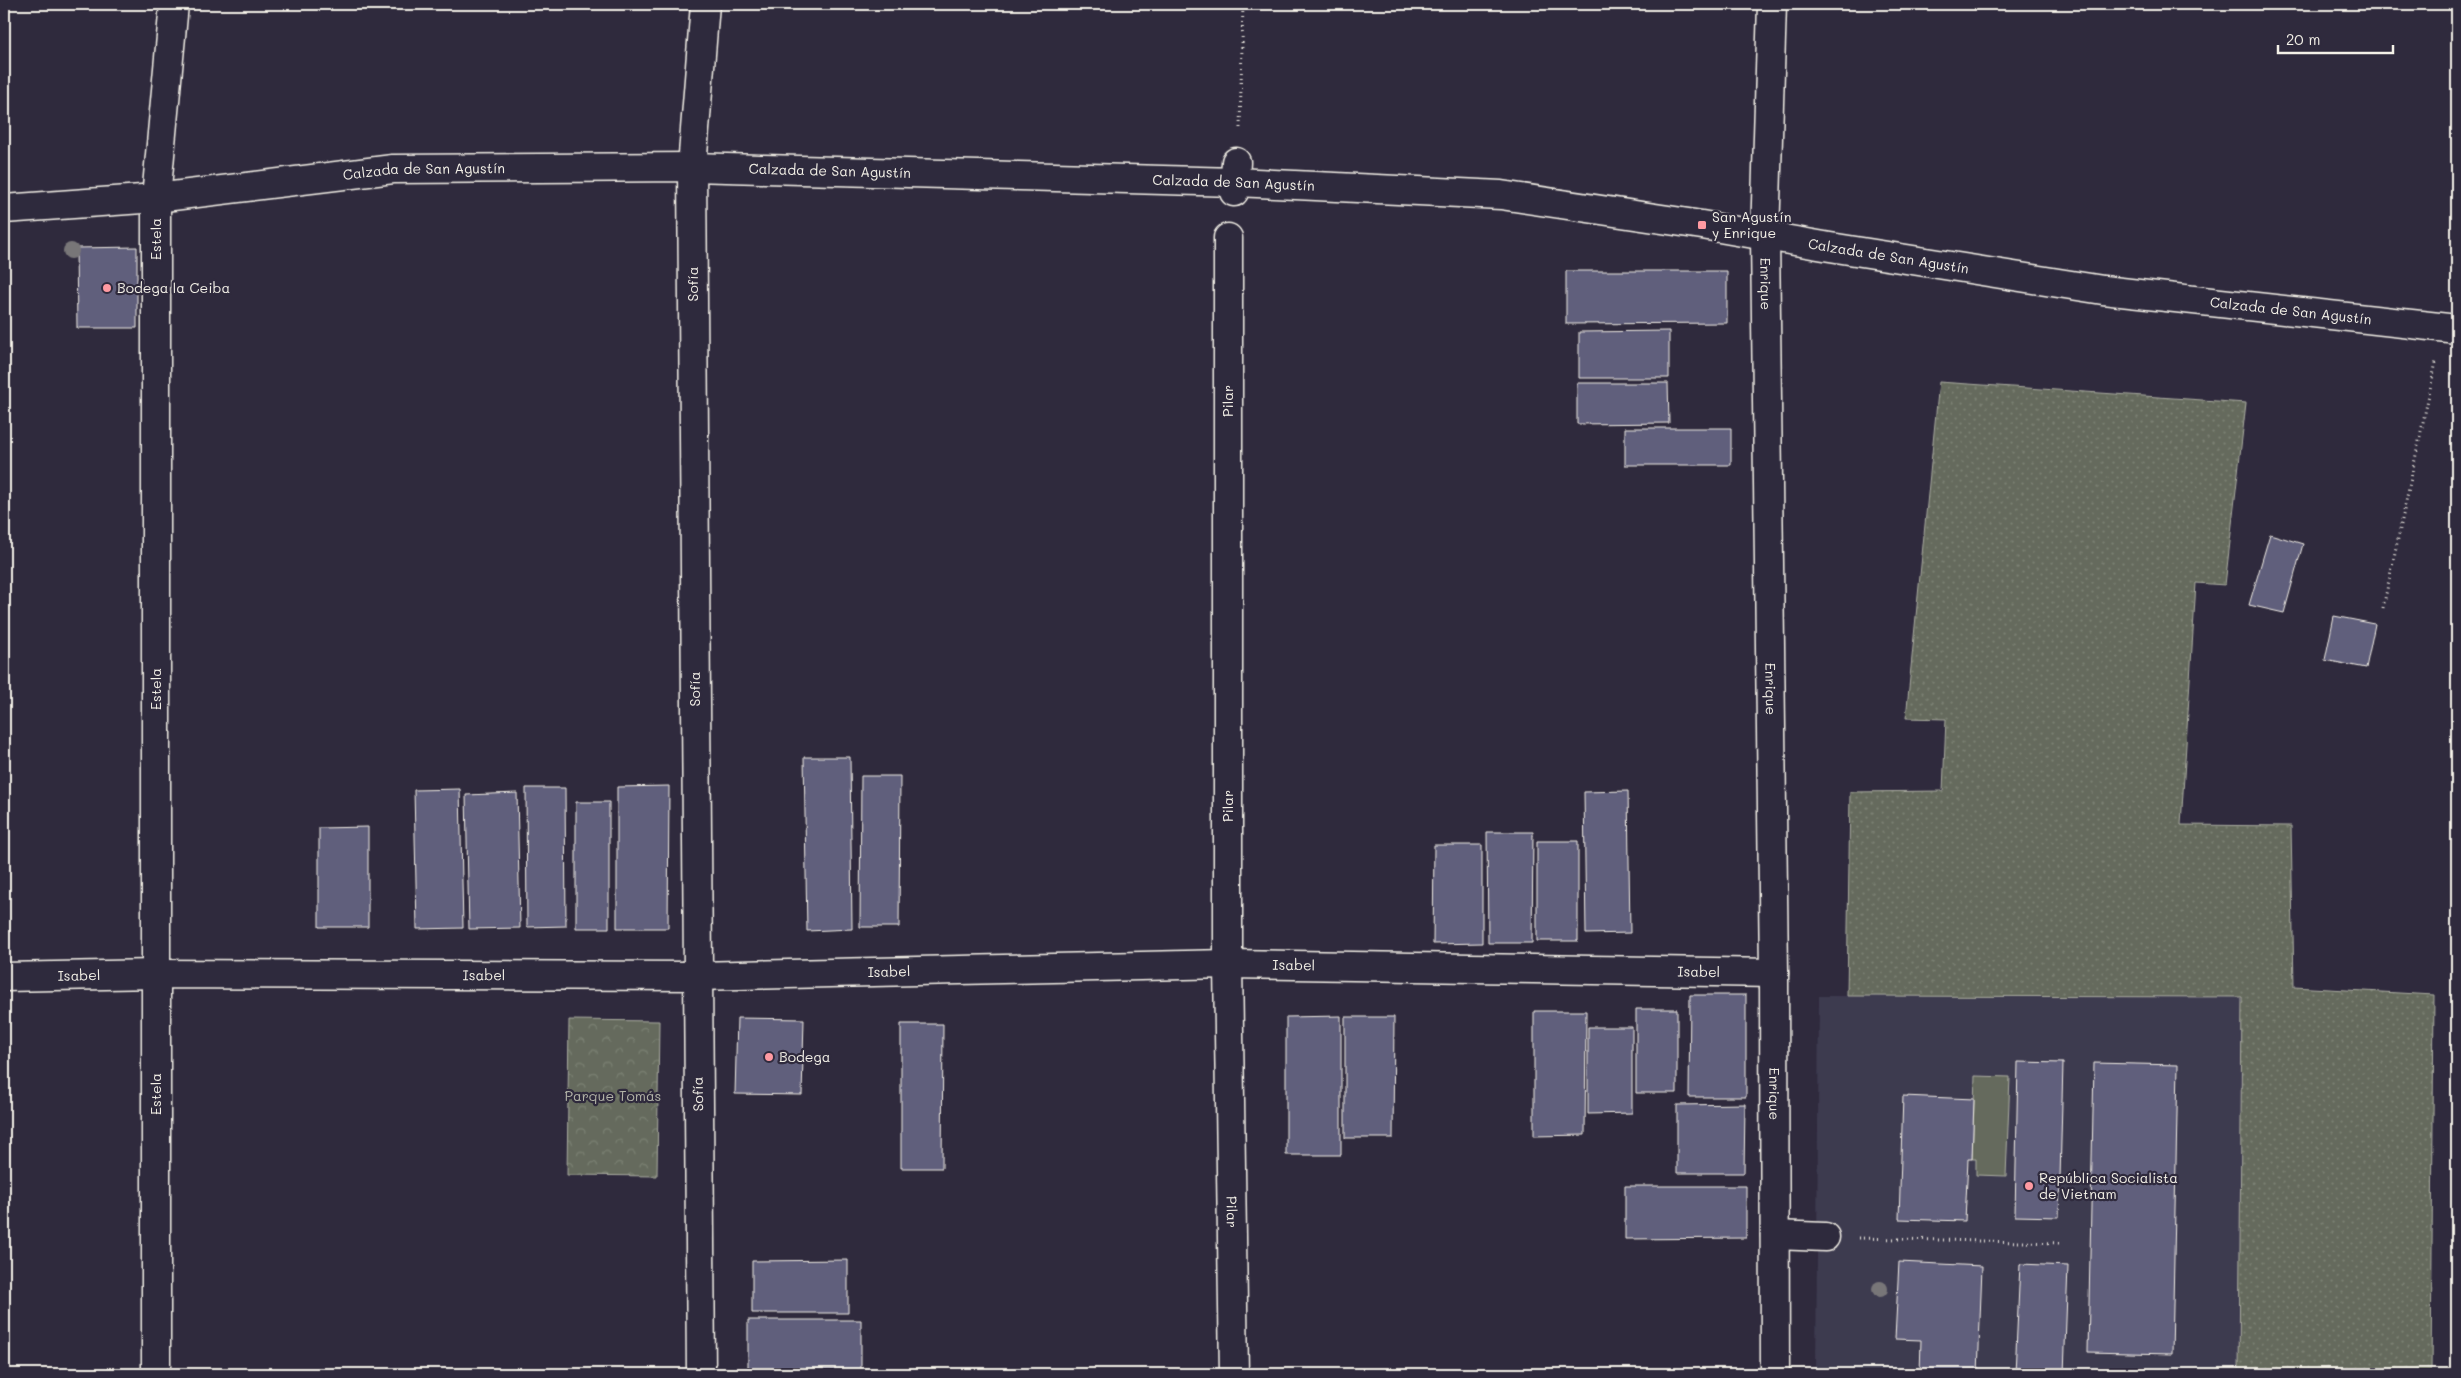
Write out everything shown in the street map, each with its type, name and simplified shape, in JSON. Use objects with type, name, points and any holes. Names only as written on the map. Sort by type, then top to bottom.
[{"type":"street","name":"Estela","points":[[156,1374],[156,198],[174,4]]},
{"type":"street","name":"Sofía","points":[[701,1374],[692,167],[705,4]]},
{"type":"street","name":"Enrique","points":[[1772,4],[1765,236],[1774,973],[1775,1374]]},
{"type":"street","name":"Calzada de San Agustín","points":[[4,209],[156,198],[393,169],[692,167],[1235,179],[1502,195],[2103,290],[2450,329]]},
{"type":"street","name":"Pilar","points":[[1228,238],[1228,964],[1234,1374]]},
{"type":"street","name":"Isabel","points":[[4,977],[156,974],[697,976],[1228,964],[1774,973]]},
{"type":"street","points":[[1775,1235],[1825,1237]]},
{"type":"path","points":[[1240,127],[1243,4]]},
{"type":"path","points":[[2383,608],[2450,329]]},
{"type":"path","points":[[1825,1237],[2061,1243]]},
{"type":"shaded area","name":"República Socialista de Vietnam","points":[[1819,996],[2242,997],[2239,1374],[1816,1374]]},
{"type":"green space","points":[[1939,382],[2246,403],[2225,585],[2196,583],[2181,825],[2291,826],[2294,987],[2434,995],[2431,1374],[2239,1374],[2242,997],[1847,996],[1850,792],[1943,791],[1946,719],[1906,718]]},
{"type":"green space","name":"Parque Tomás","points":[[569,1020],[659,1021],[657,1176],[567,1175]]},
{"type":"green space","points":[[1975,1076],[2010,1077],[2006,1176],[1976,1175],[1976,1159],[1972,1159]]},
{"type":"building","name":"Bodega la Ceiba","points":[[137,247],[137,328],[77,328],[76,248]]},
{"type":"building","points":[[1566,271],[1727,271],[1727,323],[1566,324]]},
{"type":"building","points":[[1669,331],[1669,378],[1579,378],[1579,332]]},
{"type":"building","points":[[1577,383],[1668,383],[1669,423],[1577,424]]},
{"type":"building","points":[[1625,428],[1731,428],[1731,465],[1625,465]]},
{"type":"building","points":[[2270,534],[2303,544],[2284,613],[2249,605]]},
{"type":"building","points":[[2334,616],[2375,624],[2366,668],[2325,660]]},
{"type":"building","points":[[804,757],[850,757],[852,929],[807,931]]},
{"type":"building","points":[[861,776],[900,776],[899,927],[860,927]]},
{"type":"building","points":[[669,786],[668,928],[617,928],[617,787]]},
{"type":"building","points":[[526,788],[565,788],[566,926],[527,927]]},
{"type":"building","points":[[460,789],[463,928],[417,929],[414,790]]},
{"type":"building","points":[[1628,791],[1630,933],[1586,934],[1584,792]]},
{"type":"building","points":[[517,793],[520,928],[469,929],[466,795]]},
{"type":"building","points":[[576,802],[609,802],[609,928],[576,928]]},
{"type":"building","points":[[368,827],[368,927],[319,927],[319,828]]},
{"type":"building","points":[[1487,832],[1533,832],[1532,943],[1488,943]]},
{"type":"building","points":[[1537,841],[1578,841],[1578,941],[1537,941]]},
{"type":"building","points":[[1434,845],[1482,845],[1482,943],[1433,944]]},
{"type":"building","points":[[1690,995],[1746,995],[1746,1097],[1689,1097]]},
{"type":"building","points":[[1636,1009],[1677,1009],[1677,1093],[1636,1093]]},
{"type":"building","points":[[1534,1011],[1586,1011],[1585,1135],[1534,1136]]},
{"type":"building","points":[[1341,1016],[1341,1155],[1286,1155],[1286,1017]]},
{"type":"building","points":[[1345,1017],[1394,1017],[1393,1138],[1345,1138]]},
{"type":"building","name":"Bodega","points":[[737,1018],[804,1019],[802,1095],[735,1094]]},
{"type":"building","points":[[901,1024],[943,1024],[942,1168],[901,1168]]},
{"type":"building","points":[[1588,1027],[1632,1027],[1632,1113],[1588,1114]]},
{"type":"building","points":[[2018,1062],[2063,1063],[2059,1217],[2015,1216]]},
{"type":"building","points":[[2094,1063],[2178,1065],[2172,1354],[2088,1352]]},
{"type":"building","points":[[1903,1096],[1974,1099],[1972,1159],[1968,1159],[1965,1221],[1899,1219]]},
{"type":"building","points":[[1745,1104],[1744,1173],[1677,1173],[1677,1105]]},
{"type":"building","points":[[1625,1186],[1746,1186],[1746,1238],[1625,1239]]},
{"type":"building","points":[[848,1260],[848,1313],[752,1313],[752,1261]]},
{"type":"building","points":[[1899,1262],[1982,1266],[1978,1374],[1920,1374],[1921,1340],[1895,1339]]},
{"type":"building","points":[[2020,1264],[2068,1266],[2064,1374],[2015,1374]]},
{"type":"building","points":[[748,1320],[861,1320],[861,1370],[748,1370]]},
{"type":"place","name":"San Agustín y Enrique","points":[[1702,225]]},
{"type":"place","name":"Bodega la Ceiba","points":[[107,288]]},
{"type":"place","name":"Bodega","points":[[769,1057]]},
{"type":"place","name":"República Socialista de Vietnam","points":[[2029,1186]]}]
